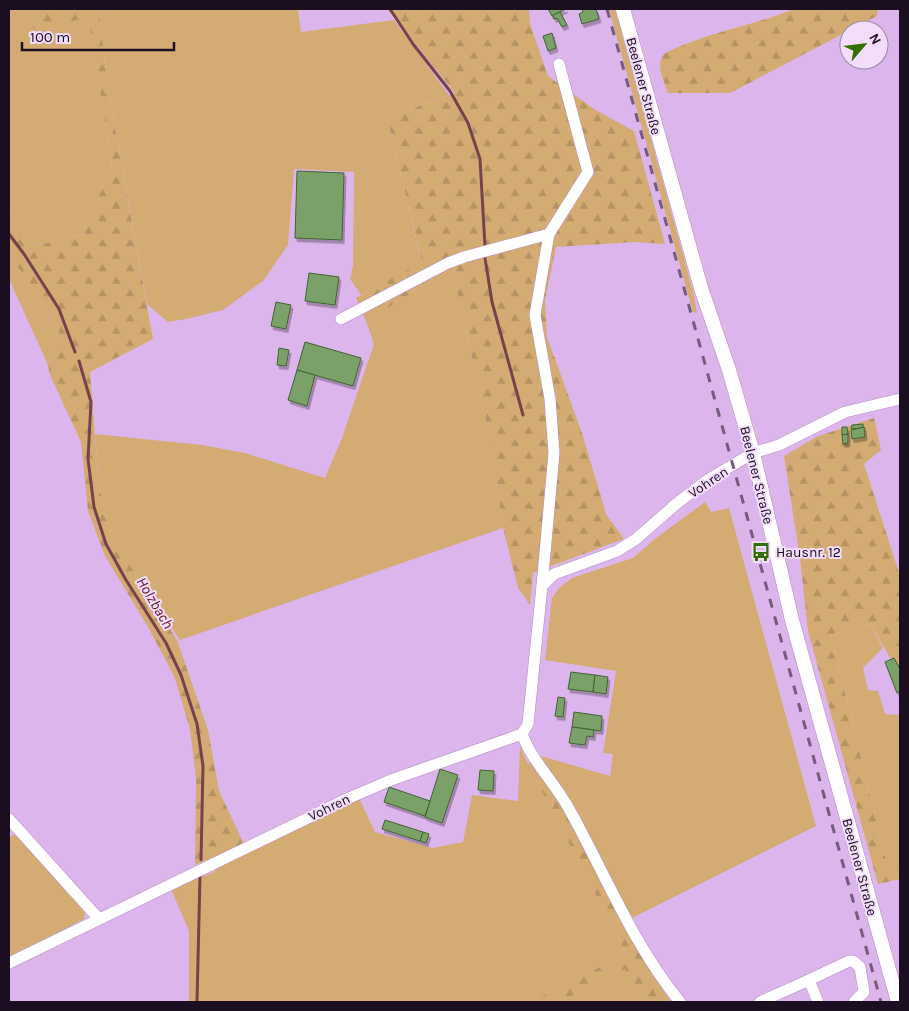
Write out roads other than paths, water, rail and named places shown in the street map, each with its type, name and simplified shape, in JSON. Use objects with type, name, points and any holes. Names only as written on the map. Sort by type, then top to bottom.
[{"type":"main road","name":"Beelener Straße","points":[[623,9],[701,288],[729,370],[752,453],[792,620],[898,1002]]},
{"type":"street","points":[[559,64],[588,172],[549,234],[535,315],[550,399],[554,453],[528,724],[522,734],[528,750],[567,806],[643,951],[680,1002]]},
{"type":"street","points":[[341,319],[448,263],[549,234]]},
{"type":"street","name":"Vohren","points":[[542,586],[554,574],[617,551],[636,539],[676,504],[709,479],[752,453],[779,445],[845,412],[900,399]]},
{"type":"street","points":[[544,563],[548,570],[554,574]]},
{"type":"street","name":"Vohren","points":[[9,963],[349,798],[400,776],[522,734]]},
{"type":"street","points":[[9,819],[99,919]]},
{"type":"street","points":[[760,1002],[849,961],[854,961],[860,967],[864,992],[854,1002]]},
{"type":"street","points":[[809,980],[818,1002]]},
{"type":"waterway","points":[[390,9],[413,44],[450,91],[468,123],[480,159],[485,246]]},
{"type":"waterway","name":"Holzbach","points":[[9,234],[59,309],[75,352]]},
{"type":"waterway","points":[[485,258],[492,302],[523,415]]},
{"type":"waterway","name":"Holzbach","points":[[79,361],[91,402],[88,459],[94,507],[106,544],[126,580],[166,643],[181,675],[197,724],[203,766],[201,860]]},
{"type":"waterway","name":"Holzbach","points":[[197,1002],[200,876]]},
{"type":"railway","points":[[607,9],[881,1002]]},
{"type":"place","name":"Hausnr. 12","points":[[761,552]]}]
